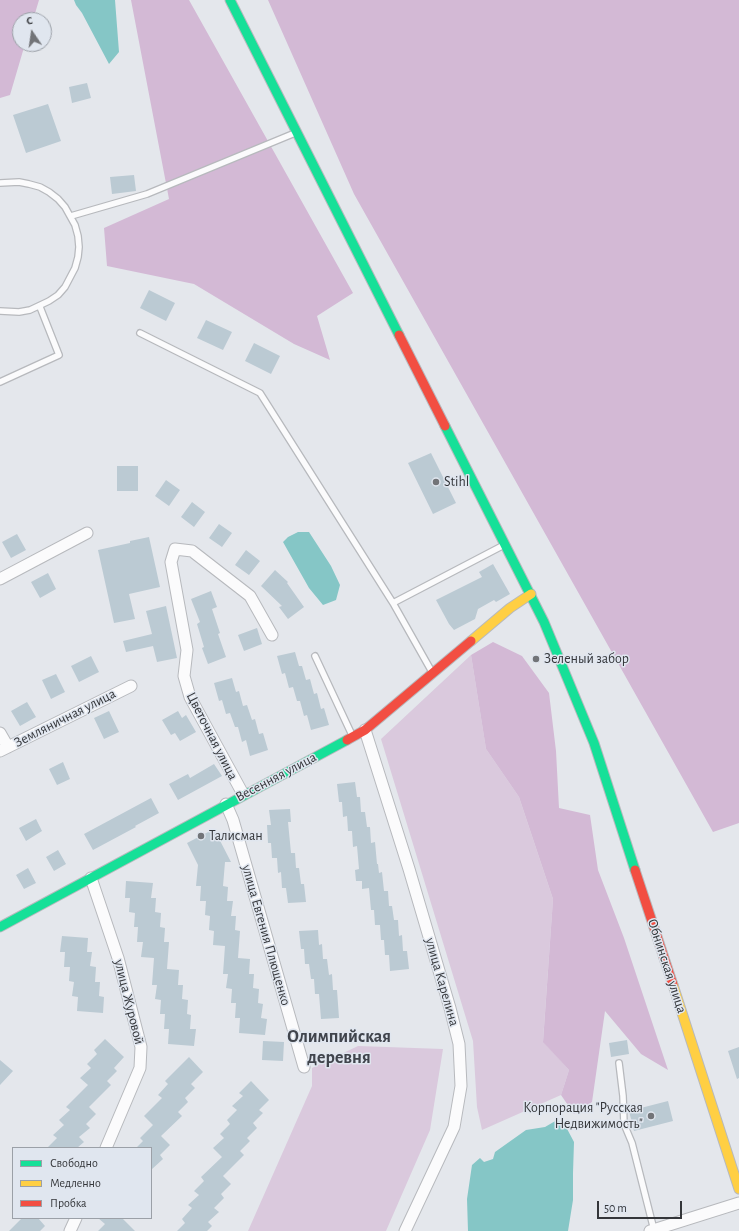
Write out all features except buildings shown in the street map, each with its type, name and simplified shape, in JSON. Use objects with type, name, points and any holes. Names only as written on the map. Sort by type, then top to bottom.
[{"type":"street","name":"Обнинская улица","points":[[230,0],[544,622],[594,743],[739,1189]]},
{"type":"street","points":[[0,579],[87,533]]},
{"type":"street","name":"Цветочная улица","points":[[243,794],[190,697],[184,676],[187,650],[171,562],[175,549],[192,551],[250,596],[272,635]]},
{"type":"street","name":"Весенняя улица","points":[[0,927],[243,794],[365,730],[510,608],[531,594]]},
{"type":"street","name":"Земляничная улица","points":[[4,749],[131,686]]},
{"type":"street","name":"улица Карелина","points":[[365,730],[422,913],[459,1044],[461,1086],[454,1127],[406,1231]]},
{"type":"street","points":[[0,733],[4,749]]},
{"type":"street","name":"улица Евгения Плющенко","points":[[226,804],[233,820],[304,1067]]},
{"type":"street","name":"улица Журовой","points":[[91,878],[118,958],[141,1047],[140,1068],[106,1147]]},
{"type":"street","points":[[652,1230],[739,1203]]},
{"type":"street","points":[[70,1231],[76,1219]]},
{"type":"lane","points":[[71,216],[147,194],[297,132]]},
{"type":"lane","points":[[0,183],[19,182],[40,187],[49,192],[58,199],[71,216],[78,241],[78,257],[75,268],[65,287],[49,302],[30,310],[19,312],[0,311]]},
{"type":"lane","points":[[0,382],[59,355],[40,307]]},
{"type":"lane","points":[[140,333],[260,393],[393,603],[433,673]]},
{"type":"lane","points":[[393,603],[505,544]]},
{"type":"lane","points":[[314,656],[352,737]]},
{"type":"lane","points":[[619,1063],[623,1096],[624,1124],[632,1143],[652,1230]]},
{"type":"shaded area","points":[[0,0],[39,0],[35,12],[12,12],[12,52],[23,52],[10,95],[0,98]]},
{"type":"shaded area","points":[[131,0],[189,0],[353,293],[317,316],[330,360],[294,344],[194,284],[107,266],[104,228],[169,199]]},
{"type":"shaded area","points":[[268,0],[739,0],[739,823],[713,832],[354,194]]},
{"type":"shaded area","points":[[493,642],[522,656],[549,693],[556,751],[559,808],[590,815],[598,870],[624,938],[668,1070],[641,1054],[605,1011],[592,1102],[574,1114],[561,1095],[569,1070],[543,1042],[553,899],[519,797],[486,749],[471,655]]},
{"type":"shaded area","points":[[471,655],[486,749],[519,797],[553,899],[543,1041],[569,1070],[561,1095],[482,1130],[477,1107],[473,1041],[381,739]]},
{"type":"shaded area","points":[[358,1046],[443,1049],[430,1130],[386,1231],[248,1231],[312,1086],[312,1068]]},
{"type":"water","points":[[74,0],[115,0],[119,52],[109,64],[82,13]]},
{"type":"water","points":[[298,532],[309,532],[331,566],[340,585],[336,600],[323,605],[309,588],[283,542],[288,537]]},
{"type":"water","points":[[557,1120],[565,1125],[574,1142],[573,1200],[568,1231],[468,1231],[467,1199],[472,1165],[480,1158],[484,1162],[493,1159],[495,1152],[526,1130],[545,1127]]},
{"type":"traffic: fast","points":[[230,0],[399,335]]},
{"type":"traffic: fast","points":[[445,426],[544,622],[594,743],[635,870]]},
{"type":"traffic: fast","points":[[0,927],[347,740]]},
{"type":"traffic: slow","points":[[471,641],[510,608],[531,594]]},
{"type":"traffic: slow","points":[[673,985],[739,1189]]},
{"type":"traffic: jam","points":[[399,335],[445,426]]},
{"type":"traffic: jam","points":[[347,740],[365,730],[471,641]]},
{"type":"traffic: jam","points":[[635,870],[673,985]]},
{"type":"place","name":"Stihl","points":[[436,482]]},
{"type":"place","name":"Зеленый забор","points":[[536,659]]},
{"type":"place","name":"Талисман","points":[[201,836]]},
{"type":"place","name":"Корпорация \"Русская Недвижимость\"","points":[[651,1116]]},
{"type":"district","name":"Олимпийская деревня","points":[[339,1047]]}]
